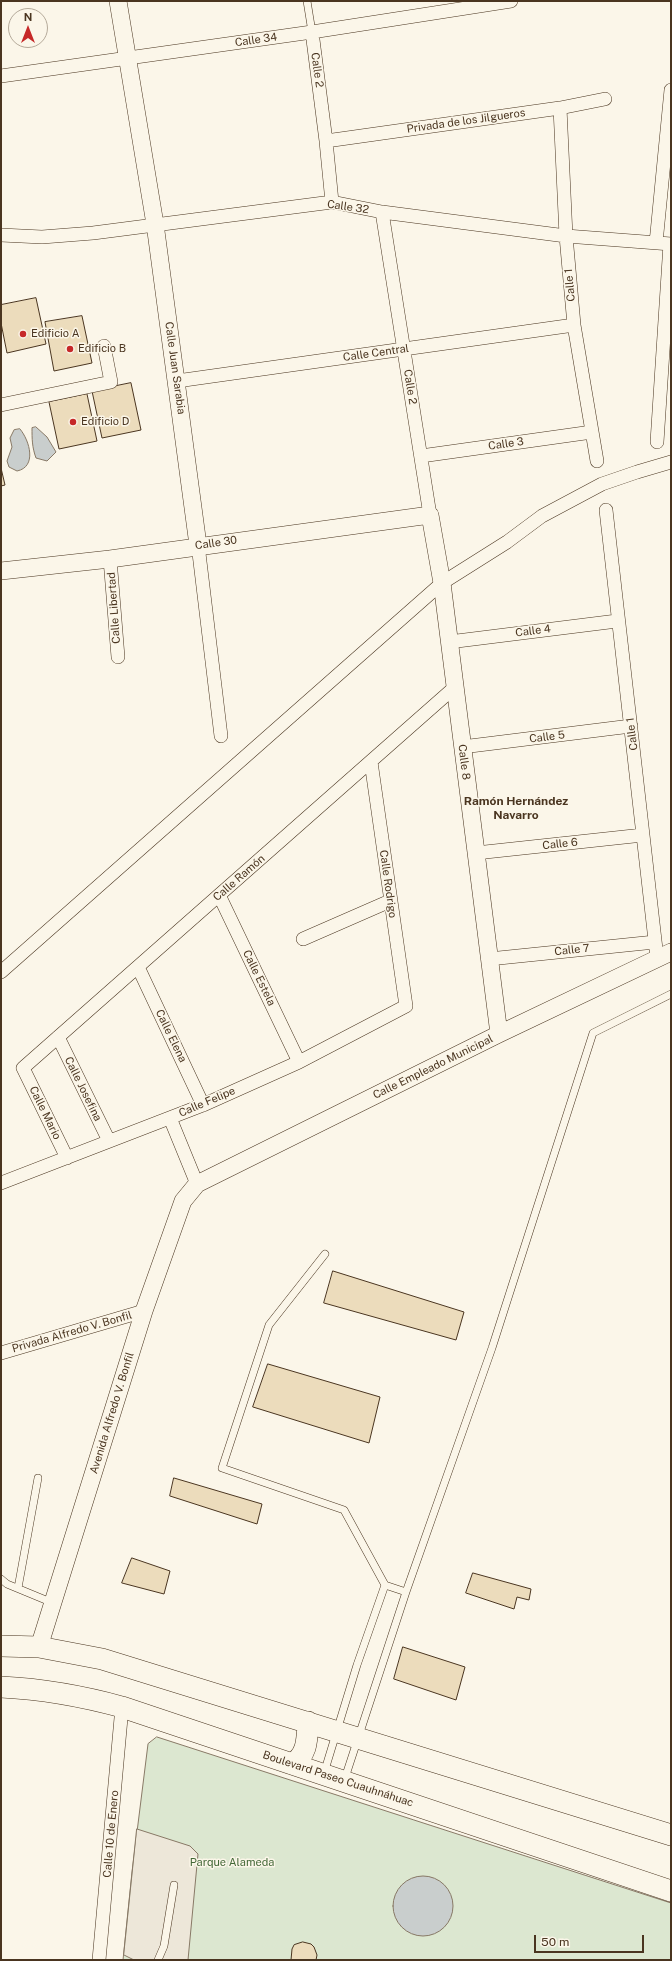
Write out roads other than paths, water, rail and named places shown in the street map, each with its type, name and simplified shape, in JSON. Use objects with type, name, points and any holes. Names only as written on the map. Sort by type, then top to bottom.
[{"type":"main road","points":[[1,1646],[38,1647],[102,1659],[336,1730],[671,1835]]},
{"type":"main road","name":"Boulevard Paseo Cuauhnáhuac","points":[[1,1687],[61,1693],[89,1698],[122,1707],[671,1891]]},
{"type":"main road","points":[[292,1764],[300,1760],[305,1750],[308,1722]]},
{"type":"street","name":"Calle Juan Sarabia","points":[[118,1],[155,224],[177,381],[221,736]]},
{"type":"street","name":"Calle 34","points":[[1,76],[312,32],[511,1]]},
{"type":"street","name":"Calle 2","points":[[312,32],[326,140],[332,202]]},
{"type":"street","points":[[656,243],[671,90]]},
{"type":"street","name":"Privada de los Jilgueros","points":[[326,140],[560,108],[605,99]]},
{"type":"street","name":"Calle 1","points":[[560,108],[566,236],[574,325],[597,461]]},
{"type":"street","name":"Calle 32","points":[[1,235],[42,237],[93,233],[332,202],[382,212],[566,236],[670,244]]},
{"type":"street","name":"Calle 2","points":[[382,212],[430,515]]},
{"type":"street","points":[[657,442],[665,404],[670,244]]},
{"type":"street","name":"Calle Central","points":[[177,381],[574,325]]},
{"type":"street","points":[[1,405],[111,382],[104,346]]},
{"type":"street","name":"Calle 3","points":[[421,456],[592,432]]},
{"type":"street","points":[[1,972],[442,583],[507,542],[542,516],[596,488],[637,472],[671,462]]},
{"type":"street","name":"Calle 1","points":[[606,510],[617,620],[643,835],[661,950]]},
{"type":"street","name":"Calle 30","points":[[1,571],[110,559],[198,545],[430,515]]},
{"type":"street","name":"Calle 8","points":[[430,515],[442,583],[499,1034]]},
{"type":"street","name":"Calle Libertad","points":[[110,559],[118,657]]},
{"type":"street","name":"Calle 4","points":[[449,642],[617,620]]},
{"type":"street","name":"Calle Ramón","points":[[23,1068],[455,687]]},
{"type":"street","name":"Calle 5","points":[[462,747],[631,726]]},
{"type":"street","name":"Calle Rodrigo","points":[[370,762],[406,1006]]},
{"type":"street","name":"Calle 6","points":[[476,853],[643,835]]},
{"type":"street","name":"Calle Estela","points":[[220,895],[299,1062]]},
{"type":"street","points":[[304,939],[390,901]]},
{"type":"street","name":"Calle 7","points":[[489,959],[661,950]]},
{"type":"street","name":"Calle Empleado Municipal","points":[[197,1184],[499,1034],[661,950]]},
{"type":"street","name":"Calle Elena","points":[[138,967],[204,1105]]},
{"type":"street","name":"Calle Felipe","points":[[1,1183],[204,1105],[299,1062],[406,1006]]},
{"type":"street","name":"Calle Josefina","points":[[58,1037],[109,1141]]},
{"type":"street","name":"Calle Mario","points":[[23,1068],[67,1158]]},
{"type":"street","points":[[170,1118],[197,1184]]},
{"type":"street","name":"Avenida Alfredo V. Bonfil","points":[[38,1647],[144,1311],[183,1201],[197,1184]]},
{"type":"street","name":"Privada Alfredo V. Bonfil","points":[[1,1353],[144,1311]]},
{"type":"street","name":"Calle 10 de Enero","points":[[99,1960],[122,1707]]},
{"type":"lane","points":[[307,1],[312,32]]},
{"type":"lane","points":[[344,1781],[406,1592],[492,1348],[594,1032],[671,994]]},
{"type":"lane","points":[[325,1254],[269,1325],[222,1468],[344,1510],[385,1585],[406,1592]]},
{"type":"lane","points":[[18,1588],[38,1478]]},
{"type":"lane","points":[[1,1579],[18,1588],[53,1602]]},
{"type":"lane","points":[[323,1775],[336,1730],[385,1585]]},
{"type":"lane","points":[[158,1960],[164,1946],[174,1885]]},
{"type":"place","name":"Edificio A","points":[[23,334]]},
{"type":"place","name":"Edificio B","points":[[70,349]]},
{"type":"place","name":"Edificio D","points":[[73,422]]},
{"type":"district","name":"Ramón Hernández Navarro","points":[[516,808]]},
{"type":"park label","name":"Parque Alameda","points":[[232,1863]]}]
